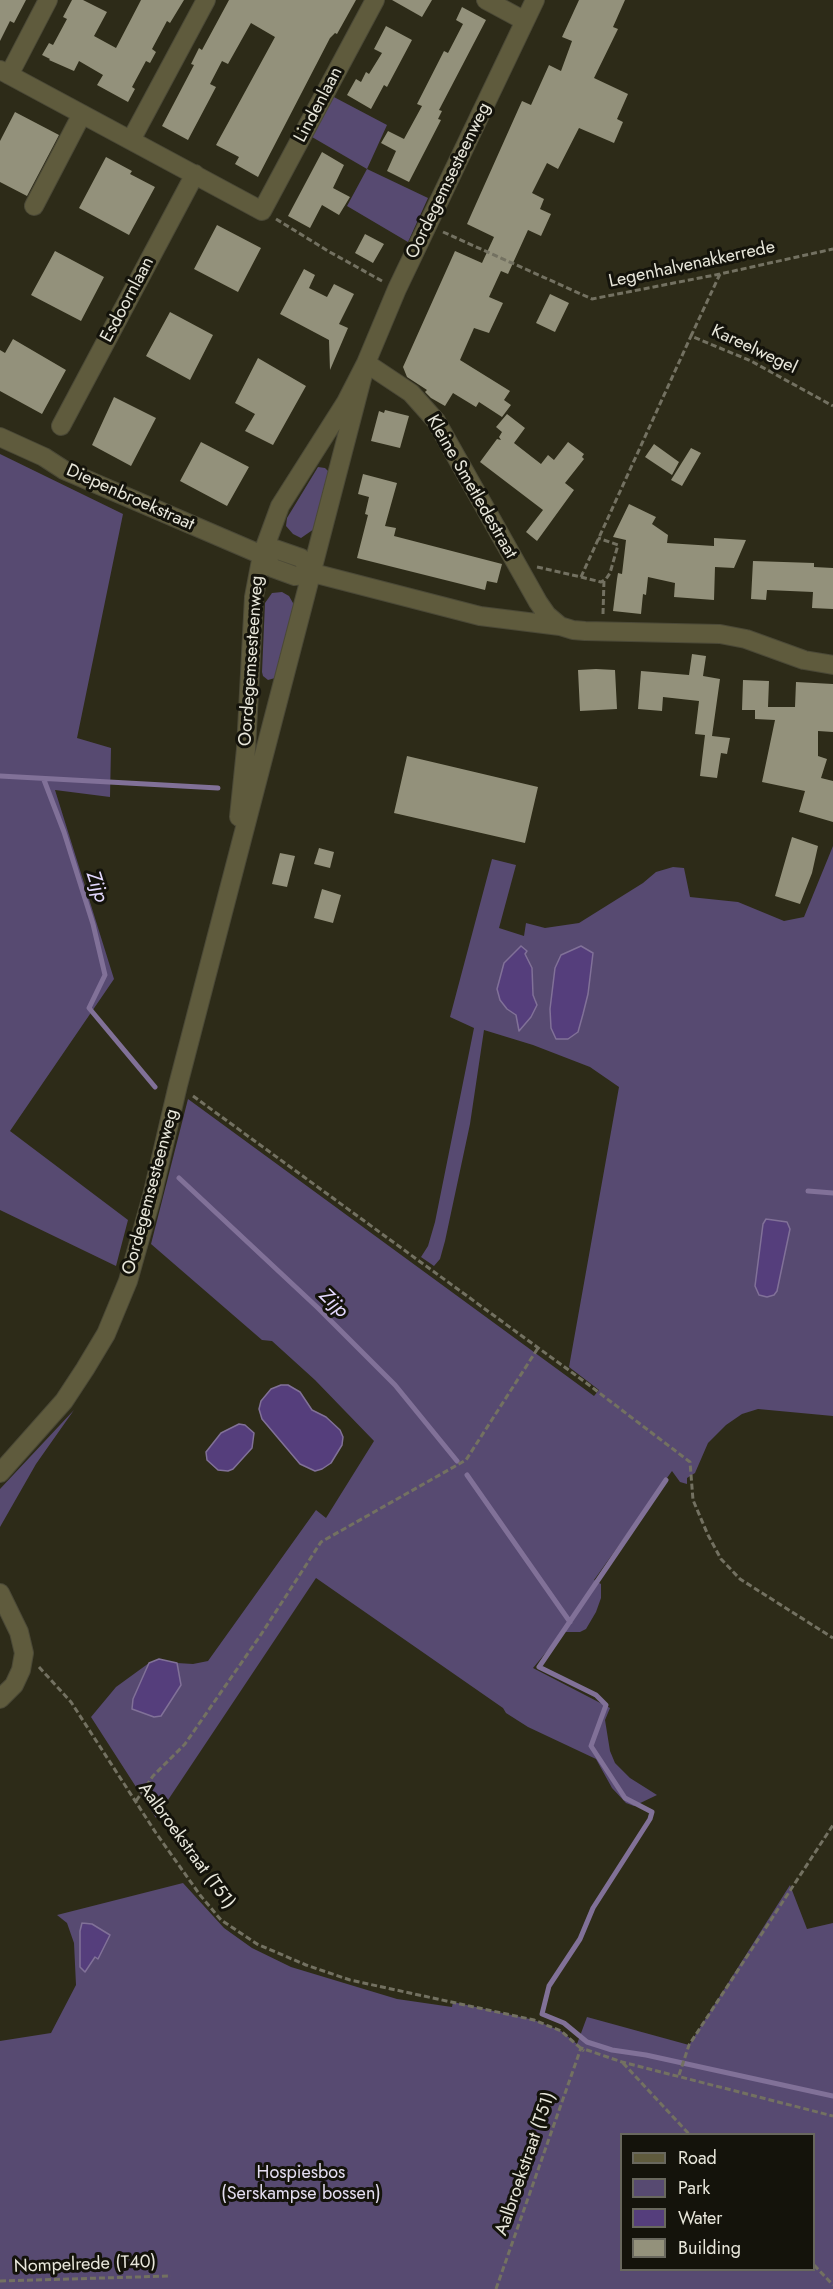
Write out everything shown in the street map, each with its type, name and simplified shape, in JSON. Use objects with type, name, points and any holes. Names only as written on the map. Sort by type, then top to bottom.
[{"type":"street","points":[[48,0],[4,73],[262,210]]},
{"type":"street","points":[[131,140],[206,0]]},
{"type":"street","name":"Lindenlaan","points":[[262,210],[375,0]]},
{"type":"street","points":[[486,0],[525,21]]},
{"type":"street","name":"Oordegemsesteenweg","points":[[232,877],[246,748],[254,597],[262,555],[280,506],[346,402],[366,363],[397,289],[536,0]]},
{"type":"street","points":[[34,206],[82,114]]},
{"type":"street","name":"Esdoornlaan","points":[[61,426],[195,174]]},
{"type":"street","name":"Oordegemsesteenweg","points":[[0,1473],[64,1401],[106,1334],[128,1281],[366,363]]},
{"type":"street","name":"Kleine Smetledestraat","points":[[366,363],[411,393],[436,420],[538,602],[547,615],[560,626]]},
{"type":"street","name":"Diepenbroekstraat","points":[[0,437],[44,457],[64,470],[262,555],[273,567],[295,576],[313,573]]},
{"type":"street","points":[[313,573],[480,616],[560,626],[573,630],[720,634],[747,639],[804,660],[833,665]]},
{"type":"street","points":[[0,1593],[19,1632],[24,1653],[21,1670],[14,1685],[0,1699]]},
{"type":"path","points":[[262,210],[328,251],[397,289]]},
{"type":"path","name":"Legenhalvenakkerrede","points":[[429,223],[592,299],[833,249]]},
{"type":"path","name":"Kareelwegel","points":[[720,274],[691,336],[751,361],[833,406]]},
{"type":"path","points":[[581,577],[691,336]]},
{"type":"path","points":[[519,569],[545,567],[601,582],[610,573],[618,545],[598,538]]},
{"type":"path","points":[[603,632],[604,580]]},
{"type":"path","points":[[178,1085],[538,1347],[690,1462],[693,1500],[708,1535],[722,1559],[740,1579],[833,1638]]},
{"type":"path","points":[[136,1801],[153,1776],[184,1744],[260,1636],[321,1542],[466,1460],[538,1347]]},
{"type":"path","name":"Aalbroekstraat (T51)","points":[[24,1653],[71,1702],[200,1895],[221,1920],[257,1944],[306,1965],[350,1980],[534,2020],[561,2031],[583,2049],[496,2289]]},
{"type":"path","points":[[679,2076],[695,2036],[833,1825]]},
{"type":"path","points":[[583,2049],[622,2062],[833,2116]]},
{"type":"path","points":[[622,2062],[688,2133]]},
{"type":"path","points":[[815,2267],[833,2285]]},
{"type":"path","name":"Nompelrede (T40)","points":[[0,2281],[171,2276]]},
{"type":"green space","points":[[332,96],[387,125],[367,169],[312,137]]},
{"type":"green space","points":[[367,169],[428,198],[408,242],[347,206]]},
{"type":"green space","points":[[0,454],[123,514],[77,738],[111,748],[110,797],[55,790],[114,979],[10,1131],[128,1220],[116,1266],[0,1210]]},
{"type":"green space","points":[[318,467],[325,468],[329,472],[317,527],[301,538],[293,534],[286,526],[287,518]]},
{"type":"green space","points":[[282,592],[289,596],[293,609],[275,678],[268,680],[262,672],[265,603],[272,593]]},
{"type":"green space","points":[[833,846],[833,1416],[758,1409],[742,1414],[726,1425],[708,1443],[695,1473],[687,1478],[687,1484],[680,1482],[672,1471],[594,1580],[601,1584],[601,1598],[586,1629],[580,1632],[563,1632],[533,1668],[610,1708],[605,1720],[610,1751],[615,1763],[630,1778],[657,1795],[634,1806],[626,1803],[612,1788],[596,1759],[528,1727],[506,1713],[503,1708],[316,1578],[156,1818],[91,1717],[116,1687],[149,1663],[133,1699],[161,1716],[181,1685],[177,1663],[193,1664],[208,1661],[316,1510],[326,1518],[374,1441],[315,1380],[272,1341],[262,1340],[151,1244],[188,1099],[594,1396],[599,1390],[569,1367],[619,1087],[590,1067],[533,1045],[484,1030],[470,1124],[445,1241],[440,1259],[434,1266],[421,1257],[428,1246],[435,1222],[474,1028],[450,1017],[492,859],[516,865],[499,928],[524,936],[526,923],[545,928],[579,923],[643,883],[656,872],[673,867],[684,868],[690,897],[738,902],[784,921],[804,917]],"holes":[[[525,954],[532,968],[533,995],[536,1001],[531,1017],[519,1030],[516,1015],[497,989],[504,963]]]},
{"type":"green space","points":[[74,1410],[36,1464],[0,1527],[0,1489]]},
{"type":"green space","name":"Hospiesbos (Serskampse bossen)","points":[[183,1883],[224,1928],[252,1948],[291,1967],[397,1999],[452,2007],[453,2002],[534,2020],[561,2031],[577,2044],[587,2017],[689,2045],[790,1885],[807,1929],[833,1923],[833,2289],[0,2289],[0,2041],[51,2033],[76,1985],[74,1943],[67,1923],[57,1915]]},
{"type":"water","points":[[521,946],[527,951],[525,954],[532,968],[533,995],[537,1005],[531,1017],[519,1031],[516,1015],[500,1000],[497,989],[504,963]]},
{"type":"water","points":[[581,946],[593,953],[583,1014],[578,1032],[568,1039],[556,1039],[551,1028],[550,1009],[555,968],[561,955]]},
{"type":"water","points":[[766,1219],[787,1222],[790,1229],[777,1291],[774,1295],[767,1297],[759,1295],[755,1286],[763,1224]]},
{"type":"water","points":[[288,1385],[300,1392],[312,1410],[326,1417],[340,1430],[343,1437],[342,1445],[331,1463],[322,1469],[315,1471],[300,1464],[262,1419],[259,1409],[261,1401],[271,1389]]},
{"type":"water","points":[[239,1424],[245,1425],[254,1433],[252,1448],[233,1469],[218,1470],[207,1460],[206,1452],[221,1433]]},
{"type":"water","points":[[159,1659],[177,1663],[181,1685],[161,1716],[154,1717],[132,1709],[133,1699],[149,1663]]},
{"type":"water","points":[[82,1923],[92,1924],[110,1935],[98,1959],[95,1957],[85,1972],[80,1967]]},
{"type":"building","points":[[0,0],[26,0],[14,23],[10,21],[0,41]]},
{"type":"building","points":[[72,0],[83,0],[107,12],[94,36],[116,48],[141,0],[184,0],[170,23],[167,21],[152,49],[156,52],[150,63],[146,61],[132,87],[135,89],[128,102],[97,85],[103,75],[79,61],[74,71],[42,55],[49,43],[53,45],[67,19],[63,17]]},
{"type":"building","points":[[229,0],[356,0],[337,34],[335,33],[330,38],[258,177],[235,164],[239,157],[216,145],[275,37],[251,23],[228,64],[222,61],[210,84],[216,87],[188,140],[162,126],[194,65],[191,64],[199,48],[202,50]]},
{"type":"building","points":[[392,0],[432,0],[422,17]]},
{"type":"building","points":[[579,0],[625,0],[613,27],[618,29],[594,78],[628,94],[617,119],[623,122],[614,143],[579,128],[558,169],[547,163],[532,193],[544,199],[540,209],[551,214],[541,236],[528,230],[508,274],[501,271],[489,297],[503,303],[489,333],[474,328],[460,360],[510,391],[504,400],[511,405],[502,417],[479,402],[476,407],[453,393],[445,406],[431,398],[425,392],[427,390],[407,377],[403,367],[455,251],[482,263],[494,237],[467,224],[522,101],[531,105],[549,65],[561,71],[572,41],[562,37]]},
{"type":"building","points":[[462,7],[486,20],[439,110],[442,111],[438,119],[441,120],[409,182],[387,171],[396,151],[381,143],[388,131],[404,139],[422,106],[417,104],[444,51],[448,53],[463,24],[456,20]]},
{"type":"building","points":[[386,26],[412,40],[387,87],[384,85],[371,109],[347,95],[356,79],[361,82],[366,72],[369,74],[382,53],[374,49]]},
{"type":"building","points":[[15,112],[59,135],[27,196],[0,182],[0,141]]},
{"type":"building","points":[[322,152],[344,165],[333,188],[350,197],[339,215],[322,205],[310,228],[288,216]]},
{"type":"building","points":[[106,157],[132,171],[130,174],[155,187],[129,235],[79,208]]},
{"type":"building","points":[[217,225],[261,248],[238,292],[194,269]]},
{"type":"building","points":[[365,234],[384,244],[373,263],[355,253]]},
{"type":"building","points":[[55,251],[104,277],[81,321],[31,295]]},
{"type":"building","points":[[304,269],[315,275],[309,288],[327,297],[334,284],[354,294],[339,324],[348,328],[330,370],[329,340],[280,314]]},
{"type":"building","points":[[550,294],[569,303],[555,332],[536,323]]},
{"type":"building","points":[[170,312],[213,335],[190,380],[146,356]]},
{"type":"building","points":[[13,339],[66,370],[42,414],[0,391],[0,350],[5,353]]},
{"type":"building","points":[[258,358],[306,386],[273,445],[245,431],[255,414],[235,403]]},
{"type":"building","points":[[114,397],[156,418],[131,466],[92,445]]},
{"type":"building","points":[[385,410],[409,416],[400,448],[371,441],[379,411],[384,413]]},
{"type":"building","points":[[507,414],[525,428],[514,443],[541,464],[548,455],[554,460],[568,442],[584,454],[582,457],[584,459],[565,483],[574,490],[537,541],[526,532],[543,510],[480,462],[497,439],[501,440],[499,437],[502,432],[496,427]]},
{"type":"building","points":[[201,442],[249,467],[227,506],[180,481]]},
{"type":"building","points":[[654,444],[679,462],[672,475],[645,457]]},
{"type":"building","points":[[691,448],[701,453],[682,486],[671,480]]},
{"type":"building","points":[[363,474],[397,483],[385,526],[396,528],[394,536],[502,564],[497,583],[487,581],[485,590],[357,558],[368,515],[365,514],[369,497],[358,494]]},
{"type":"building","points":[[629,504],[656,517],[652,524],[668,535],[667,543],[714,546],[714,538],[746,540],[734,568],[715,567],[714,600],[674,597],[675,583],[648,577],[641,614],[613,611],[618,573],[622,574],[626,540],[613,537]]},
{"type":"building","points":[[753,561],[814,563],[814,567],[833,568],[833,609],[812,608],[813,592],[767,590],[766,600],[751,599]]},
{"type":"building","points":[[692,654],[706,656],[703,676],[720,679],[712,736],[730,738],[727,754],[721,753],[717,778],[700,776],[705,735],[695,734],[699,701],[663,697],[662,711],[638,709],[641,671],[689,675]]},
{"type":"building","points":[[578,670],[615,670],[617,709],[580,711]]},
{"type":"building","points":[[743,680],[769,681],[768,707],[795,707],[796,682],[833,684],[833,732],[818,731],[818,756],[827,759],[821,778],[833,781],[833,822],[799,812],[805,791],[762,782],[775,720],[755,719],[755,710],[742,710]]},
{"type":"building","points":[[407,756],[538,787],[525,843],[394,813]]},
{"type":"building","points":[[792,837],[818,846],[812,873],[800,904],[775,896]]},
{"type":"building","points":[[319,848],[334,852],[330,868],[314,864]]},
{"type":"building","points":[[280,853],[295,856],[287,887],[272,884]]},
{"type":"building","points":[[322,889],[341,895],[333,923],[314,918]]},
{"type":"waterway","name":"Zijp","points":[[0,776],[218,788]]},
{"type":"waterway","name":"Zijp","points":[[44,780],[64,832],[93,924],[105,975],[89,1008],[155,1087]]},
{"type":"waterway","name":"Zijp","points":[[179,1178],[318,1308],[395,1385],[457,1461]]},
{"type":"waterway","points":[[808,1191],[833,1193]]},
{"type":"waterway","name":"Zijp","points":[[467,1475],[570,1622]]},
{"type":"waterway","points":[[666,1480],[539,1667],[596,1695],[606,1705],[591,1746],[625,1798],[652,1812],[650,1819],[593,1908],[580,1939],[549,1986],[542,2014],[564,2023],[587,2042],[612,2050],[646,2055],[833,2096]]}]
